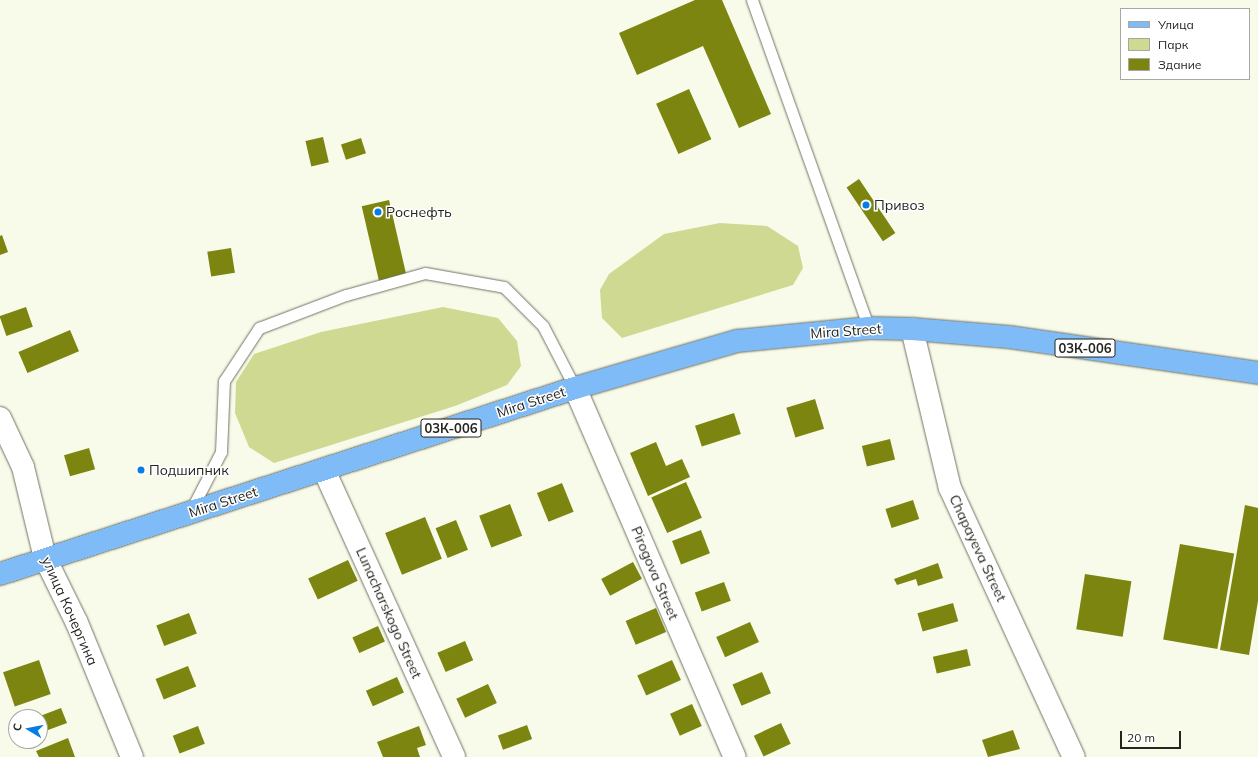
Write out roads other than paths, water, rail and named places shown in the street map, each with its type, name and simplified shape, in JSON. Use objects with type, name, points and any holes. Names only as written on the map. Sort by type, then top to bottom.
[{"type":"main road","name":"Mira Street","points":[[0,574],[45,558],[324,470],[575,388],[737,341],[869,328],[912,328]]},
{"type":"main road","name":"03К-006","points":[[912,328],[1009,337],[1258,373]]},
{"type":"street","name":"Chapayeva Street","points":[[912,328],[950,488],[1074,757]]},
{"type":"street","name":"Pirogova Street","points":[[575,388],[735,757]]},
{"type":"street","name":"улица Кочергина","points":[[0,418],[23,467],[45,558],[77,623],[132,757]]},
{"type":"street","name":"Lunacharskogo Street","points":[[324,470],[454,757]]},
{"type":"lane","points":[[752,0],[869,328]]},
{"type":"lane","points":[[190,512],[220,452],[224,381],[260,328],[346,295],[425,273],[504,287],[543,326],[575,388]]},
{"type":"place","name":"Привоз","points":[[866,205]]},
{"type":"place","name":"Роснефть","points":[[378,212]]},
{"type":"place","name":"Подшипник","points":[[141,470]]}]
